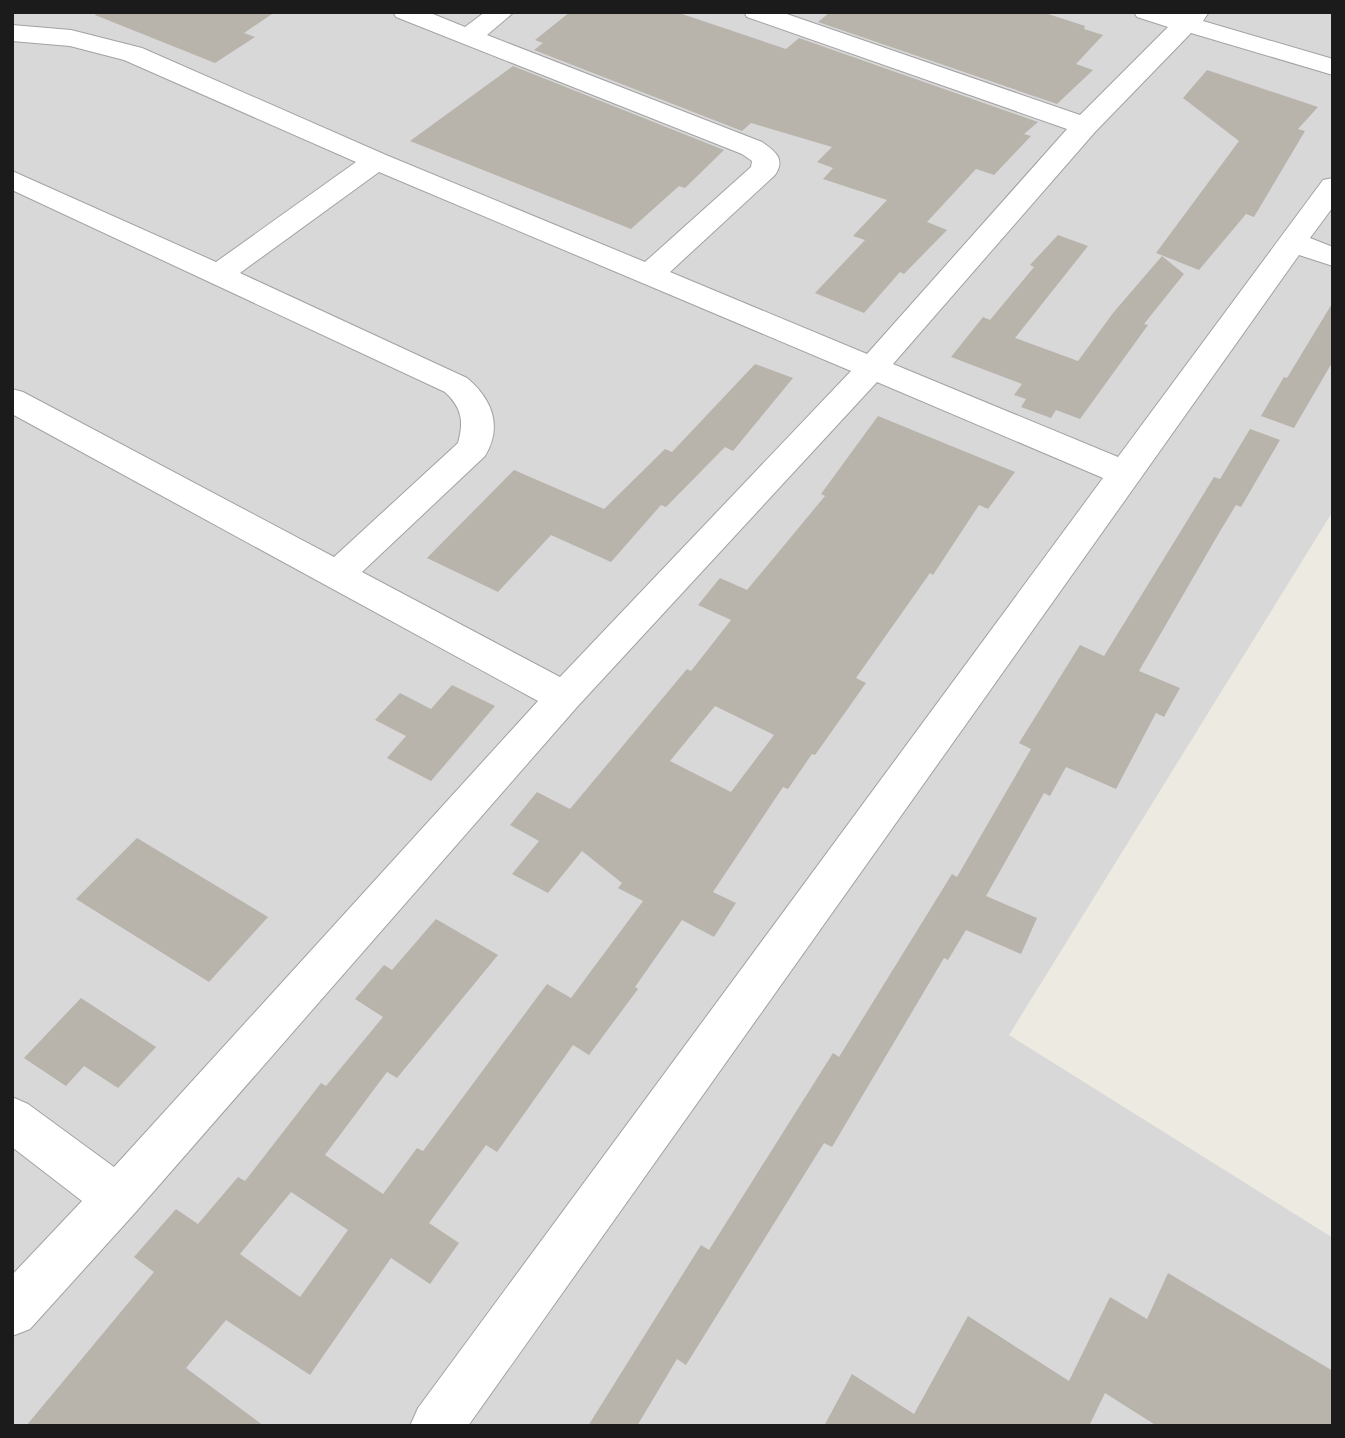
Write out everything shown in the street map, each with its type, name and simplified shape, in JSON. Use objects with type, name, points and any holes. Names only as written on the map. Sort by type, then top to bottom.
[{"type":"street","points":[[405,12],[752,148],[766,158],[765,169],[650,274]]},
{"type":"street","points":[[469,36],[502,12]]},
{"type":"street","points":[[756,12],[1085,126]]},
{"type":"street","points":[[1146,12],[1191,18],[1333,67]]},
{"type":"street","points":[[12,1311],[117,1198],[564,697],[871,369],[1085,126],[1191,18]]},
{"type":"street","points":[[12,33],[71,38],[133,54],[376,161],[1124,473]]},
{"type":"street","points":[[218,275],[376,161]]},
{"type":"street","points":[[12,179],[456,385],[470,397],[478,412],[479,428],[473,447],[337,576]]},
{"type":"street","points":[[436,1426],[1333,186]]},
{"type":"street","points":[[1292,242],[1333,257]]},
{"type":"street","points":[[12,400],[564,697]]},
{"type":"street","points":[[12,1119],[117,1198]]},
{"type":"shaded area","points":[[12,12],[1333,12],[1333,511],[1009,1035],[1333,1238],[1333,1426],[12,1426]]},
{"type":"building","points":[[96,12],[275,12],[244,33],[255,37],[215,63],[95,15]]},
{"type":"building","points":[[570,12],[676,12],[786,49],[799,38],[1038,122],[1024,134],[1031,136],[994,175],[976,169],[927,222],[947,230],[904,274],[900,272],[864,313],[815,293],[865,240],[853,236],[887,200],[823,179],[833,168],[817,162],[832,147],[751,123],[742,131],[534,50],[543,43],[535,40]]},
{"type":"building","points":[[830,12],[1042,12],[1103,35],[1076,64],[1093,70],[1057,104],[818,22]]},
{"type":"building","points":[[513,66],[724,150],[685,188],[679,186],[631,229],[410,141]]},
{"type":"building","points":[[1207,70],[1318,107],[1298,129],[1305,131],[1254,217],[1246,214],[1199,270],[1156,253],[1239,141],[1183,98]]},
{"type":"building","points":[[1058,235],[1088,246],[1015,338],[1078,361],[1113,313],[1162,256],[1184,274],[1144,324],[1148,325],[1080,419],[1056,410],[1051,418],[1021,407],[1026,399],[1014,395],[1022,384],[951,357],[983,317],[990,320],[1034,267],[1030,265]]},
{"type":"building","points":[[1333,302],[1333,361],[1294,428],[1261,416],[1284,377],[1287,378]]},
{"type":"building","points":[[755,364],[793,378],[733,451],[725,447],[666,507],[661,505],[611,562],[551,535],[498,592],[427,558],[514,470],[604,509],[665,449],[672,452]]},
{"type":"building","points":[[878,416],[1015,472],[988,509],[979,505],[933,575],[930,573],[856,678],[866,683],[788,789],[783,787],[713,892],[736,903],[714,937],[682,920],[635,987],[638,989],[589,1055],[573,1045],[497,1152],[486,1145],[429,1223],[459,1243],[430,1284],[391,1258],[310,1375],[226,1320],[186,1368],[264,1426],[26,1426],[154,1272],[134,1257],[176,1209],[198,1224],[238,1177],[245,1181],[321,1083],[326,1086],[383,1017],[355,999],[384,965],[392,970],[436,919],[498,955],[397,1078],[387,1072],[325,1155],[383,1194],[417,1148],[423,1151],[547,984],[571,998],[643,901],[618,888],[622,883],[582,851],[548,893],[512,874],[539,841],[510,825],[537,792],[570,809],[687,669],[691,671],[731,620],[698,605],[720,578],[747,590],[825,496],[821,494]],"holes":[[[715,706],[774,735],[731,792],[670,761]],[[291,1192],[348,1230],[300,1297],[240,1254]]]},
{"type":"building","points":[[1250,429],[1280,440],[1241,507],[1236,505],[1139,671],[1180,688],[1164,717],[1156,713],[1116,789],[1066,767],[1050,796],[1044,793],[986,896],[1037,918],[1021,954],[966,930],[948,960],[944,958],[832,1147],[824,1143],[686,1365],[677,1359],[637,1426],[588,1426],[701,1245],[709,1250],[833,1053],[839,1057],[952,874],[957,877],[1031,749],[1019,743],[1080,645],[1104,656],[1214,477],[1220,479]]},
{"type":"building","points":[[452,685],[495,706],[431,781],[387,758],[406,736],[375,720],[400,693],[431,709]]},
{"type":"building","points":[[137,838],[268,917],[209,982],[76,899]]},
{"type":"building","points":[[81,998],[156,1047],[118,1088],[84,1066],[66,1086],[24,1058]]},
{"type":"building","points":[[1168,1273],[1333,1371],[1333,1426],[1157,1426],[1105,1393],[1089,1426],[824,1426],[852,1374],[914,1414],[968,1316],[1069,1381],[1110,1297],[1147,1319]]}]
